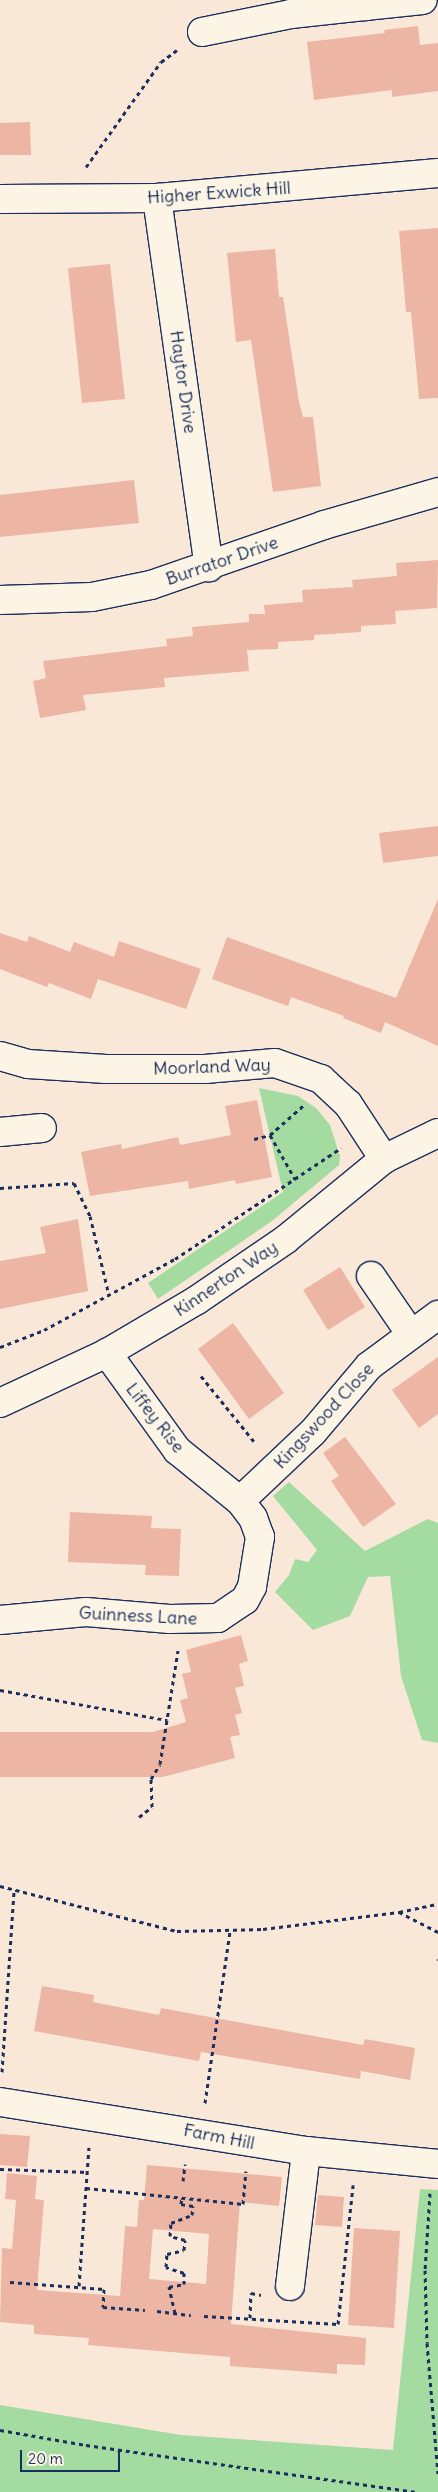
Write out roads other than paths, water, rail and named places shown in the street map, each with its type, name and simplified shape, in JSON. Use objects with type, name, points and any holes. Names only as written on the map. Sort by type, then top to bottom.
[{"type":"street","points":[[202,32],[291,14],[363,3],[423,0]]},
{"type":"street","name":"Higher Exwick Hill","points":[[0,199],[157,198],[294,188],[438,173]]},
{"type":"street","name":"Haytor Drive","points":[[157,198],[209,567]]},
{"type":"street","name":"Burrator Drive","points":[[0,600],[92,597],[151,585],[209,567],[324,525],[438,492]]},
{"type":"street","name":"Moorland Way","points":[[0,1056],[28,1064],[106,1070],[205,1069],[275,1063],[304,1071],[327,1086],[348,1104],[384,1159]]},
{"type":"street","points":[[0,1132],[42,1128]]},
{"type":"street","name":"Kinnerton Way","points":[[0,1403],[107,1353],[197,1300],[284,1240],[384,1159],[438,1133]]},
{"type":"street","name":"Kingswood Close","points":[[247,1509],[276,1467],[313,1432],[369,1366],[430,1323],[371,1276]]},
{"type":"street","name":"Liffey Rise","points":[[107,1353],[177,1450],[247,1509]]},
{"type":"street","name":"Guinness Lane","points":[[0,1620],[86,1612],[170,1619],[218,1618],[245,1600],[252,1587],[260,1536],[247,1509]]},
{"type":"street","name":"Farm Hill","points":[[1,2091],[201,2133],[306,2152],[435,2164]]},
{"type":"street","points":[[290,2286],[306,2152]]}]
